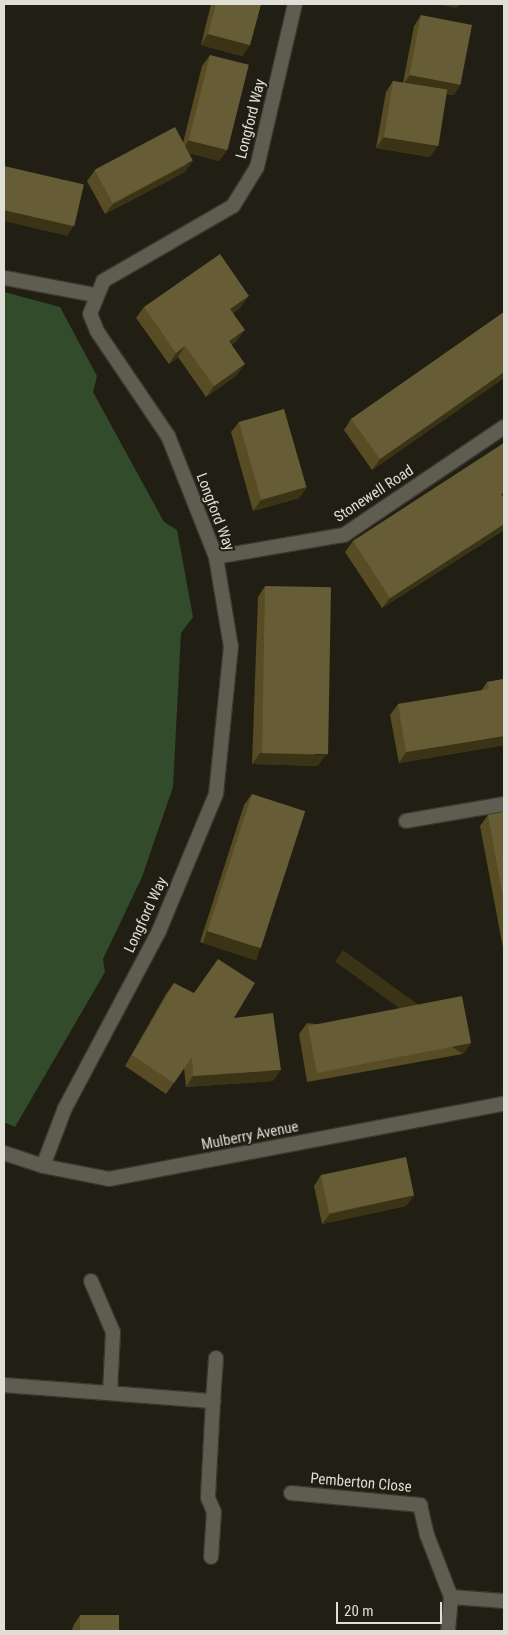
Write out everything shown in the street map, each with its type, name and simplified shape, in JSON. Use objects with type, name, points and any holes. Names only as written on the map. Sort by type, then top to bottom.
[{"type":"street","name":"Longford Way","points":[[43,1166],[65,1108],[159,931],[216,794],[231,647],[216,556],[168,436],[97,331],[90,314],[95,295],[103,281],[232,206],[257,167],[296,4]]},
{"type":"street","points":[[5,278],[95,295]]},
{"type":"street","name":"Stonewell Road","points":[[216,556],[344,535],[504,427]]},
{"type":"street","points":[[406,821],[504,804]]},
{"type":"street","name":"Mulberry Avenue","points":[[4,1154],[43,1166],[109,1179],[504,1104]]},
{"type":"street","points":[[91,1282],[113,1332],[110,1393]]},
{"type":"street","points":[[211,1558],[214,1512],[208,1498],[216,1358]]},
{"type":"street","points":[[4,1385],[213,1402]]},
{"type":"street","name":"Pemberton Close","points":[[291,1494],[420,1505],[427,1535],[450,1598]]},
{"type":"street","points":[[448,1631],[450,1598],[504,1601]]},
{"type":"green space","points":[[4,292],[60,307],[97,376],[93,392],[164,522],[177,530],[193,617],[181,633],[173,787],[142,877],[103,959],[105,972],[15,1127],[4,1122]]},
{"type":"building","points":[[216,4],[261,4],[250,45],[208,34]]},
{"type":"building","points":[[421,15],[472,25],[460,85],[409,75]]},
{"type":"building","points":[[210,55],[249,65],[228,150],[189,140]]},
{"type":"building","points":[[393,81],[447,90],[438,146],[384,137]]},
{"type":"building","points":[[175,127],[193,161],[112,203],[95,170]]},
{"type":"building","points":[[4,166],[84,184],[74,226],[4,210]]},
{"type":"building","points":[[220,254],[249,296],[230,309],[245,330],[229,341],[245,364],[214,386],[185,346],[176,353],[144,307]]},
{"type":"building","points":[[504,312],[504,372],[380,459],[351,419]]},
{"type":"building","points":[[284,409],[306,487],[261,500],[239,422]]},
{"type":"building","points":[[504,443],[504,492],[501,494],[504,499],[504,524],[390,598],[353,541]]},
{"type":"building","points":[[265,586],[331,587],[328,754],[262,753]]},
{"type":"building","points":[[504,679],[504,736],[406,752],[398,704],[489,689],[487,682]]},
{"type":"building","points":[[252,794],[305,811],[261,948],[208,931]]},
{"type":"building","points":[[504,812],[504,903],[488,815]]},
{"type":"building","points":[[218,959],[255,983],[234,1018],[273,1013],[281,1070],[193,1076],[192,1057],[174,1083],[132,1055],[174,983],[194,993]]},
{"type":"building","points":[[462,996],[471,1043],[317,1073],[308,1026]]},
{"type":"building","points":[[406,1157],[414,1195],[329,1213],[321,1175]]},
{"type":"building","points":[[80,1615],[119,1615],[119,1631],[80,1631]]}]
